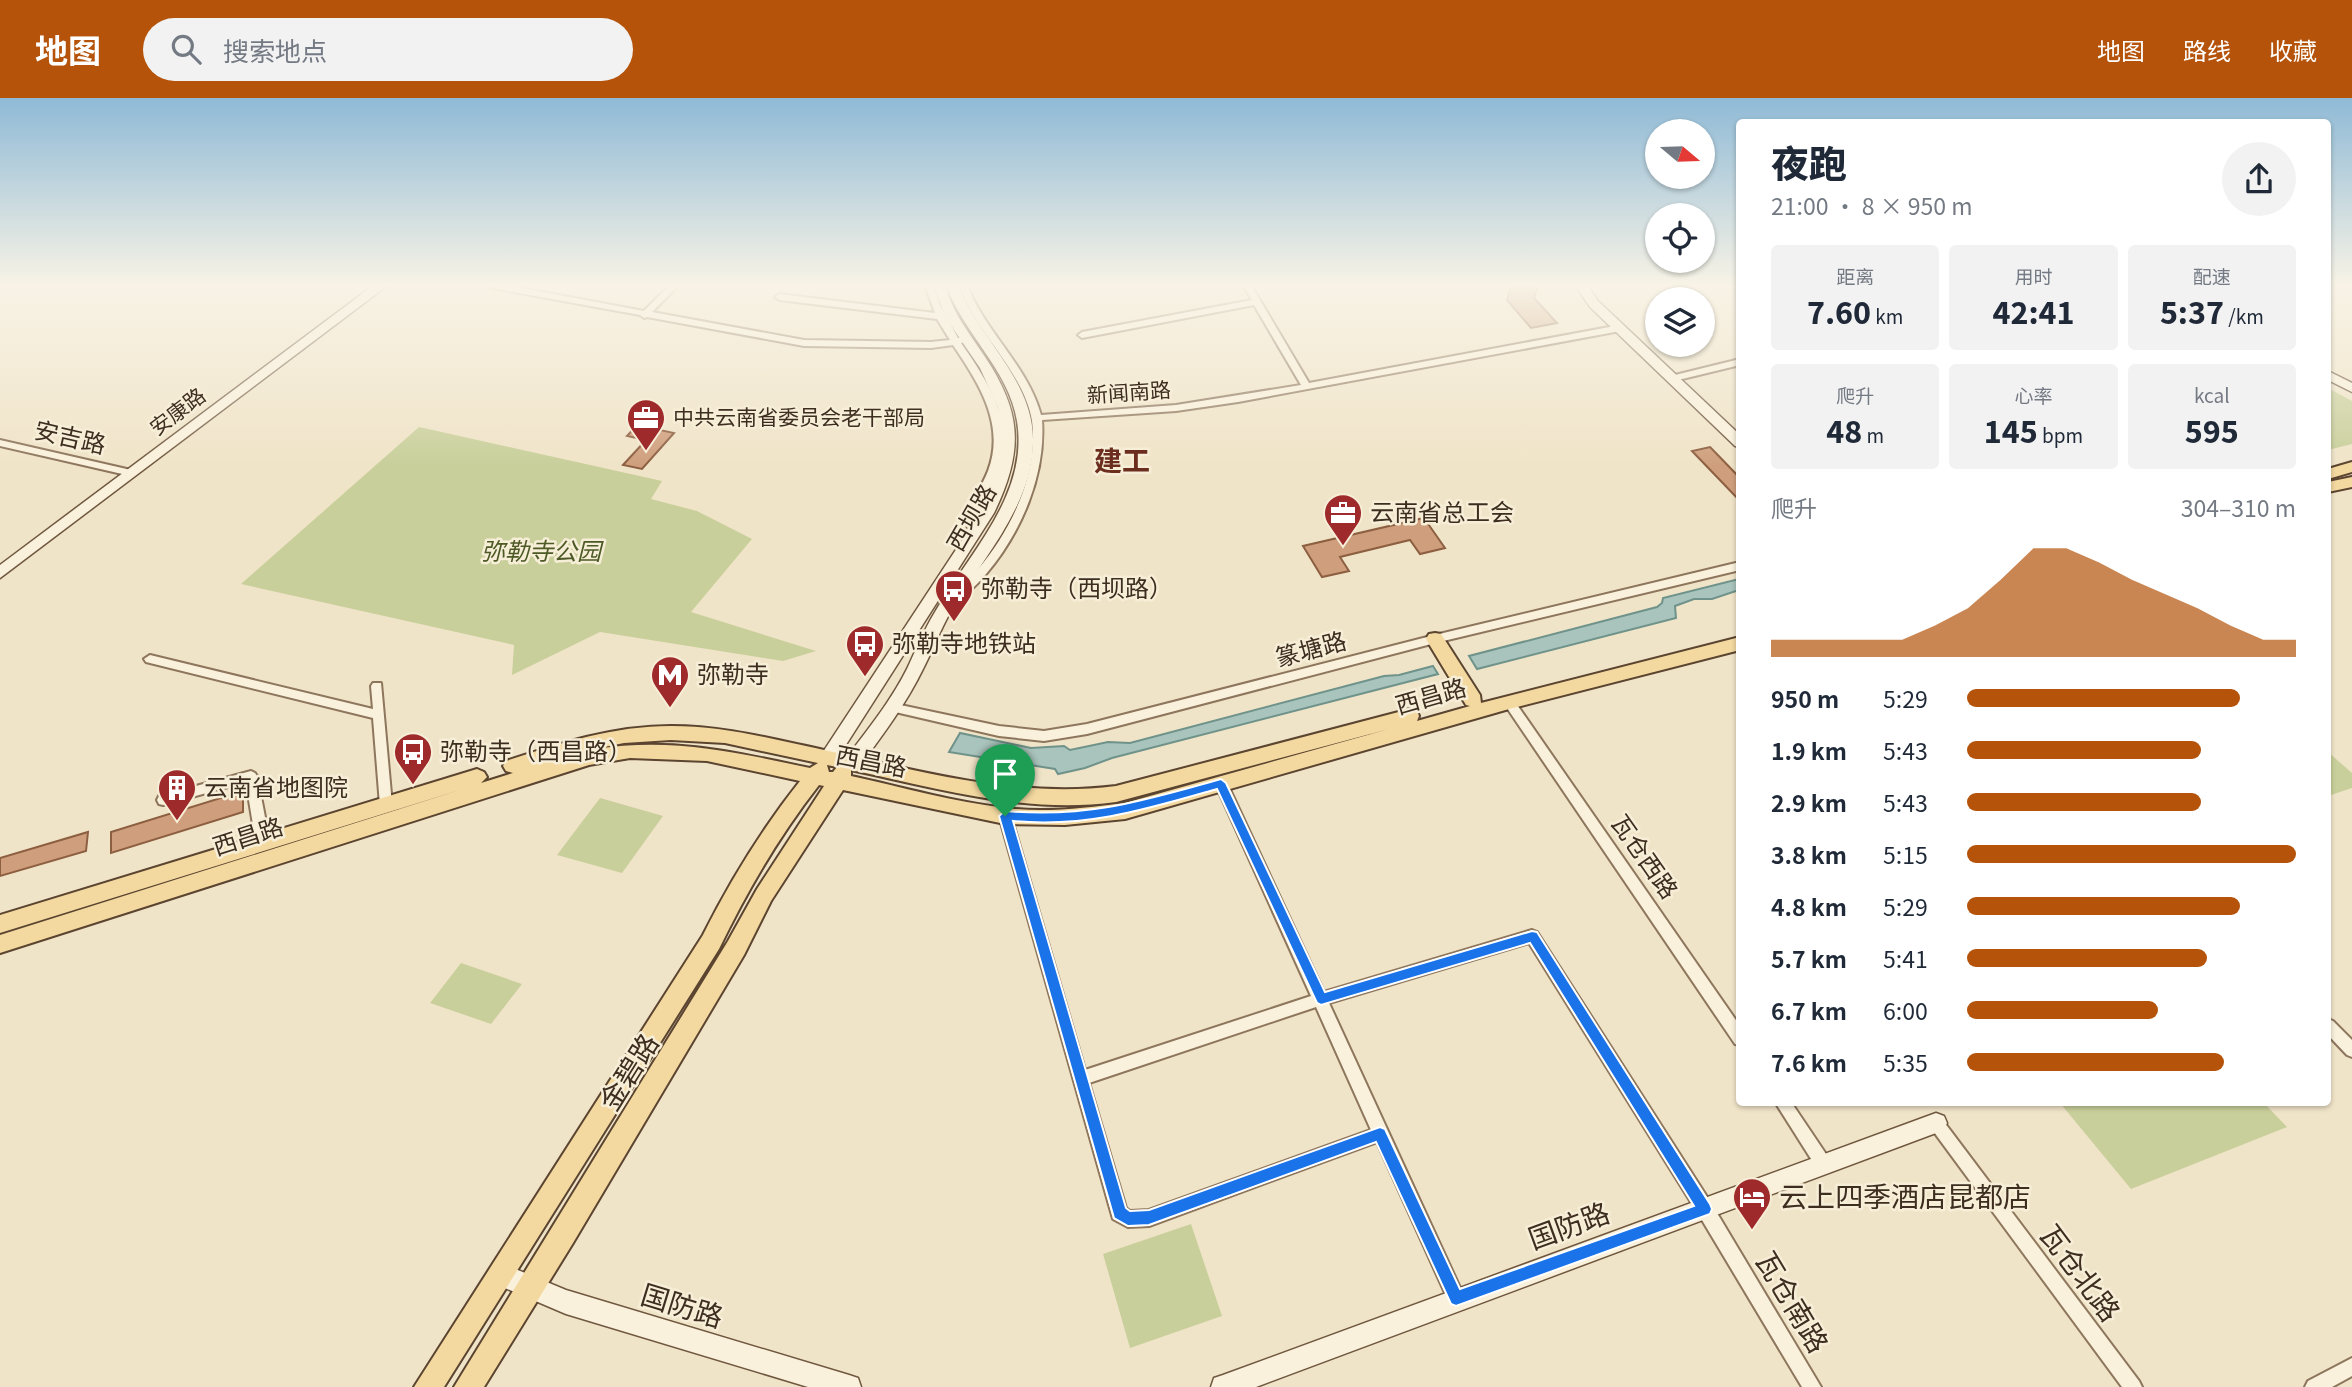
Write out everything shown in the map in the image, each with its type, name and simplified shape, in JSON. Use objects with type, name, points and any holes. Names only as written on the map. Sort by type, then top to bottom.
[{"type":"main road","points":[[2331,473],[2352,467]]},
{"type":"main road","points":[[2331,486],[2352,482]]},
{"type":"main road","name":"西昌路","points":[[0,924],[584,743],[624,736],[671,733],[725,736],[1003,795],[1078,799],[1116,794],[1736,632]]},
{"type":"main road","points":[[1435,639],[1473,700]]},
{"type":"main road","name":"西昌路","points":[[0,944],[589,757],[630,751],[707,754],[1005,816],[1043,819],[1094,816],[1125,811],[1509,702],[1736,644]]},
{"type":"main road","name":"金碧路","points":[[468,1387],[736,948],[825,780],[829,757]]},
{"type":"main road","name":"金碧路","points":[[428,1387],[711,942],[736,891],[789,809],[853,762]]},
{"type":"street","name":"安康路","points":[[0,573],[302,345]]},
{"type":"street","name":"西坝路","points":[[829,757],[972,539],[999,491],[1010,456],[1011,439],[1007,411],[998,387],[964,345]]},
{"type":"street","name":"西坝路","points":[[853,762],[915,668],[925,643],[1014,493],[1025,456],[1026,438],[1017,395],[985,345]]},
{"type":"street","points":[[945,608],[983,571],[1027,495],[1038,457],[1036,418],[1023,383],[998,345]]},
{"type":"street","points":[[1282,345],[1307,387]]},
{"type":"street","name":"新闻南路","points":[[1036,418],[1176,408],[1307,387],[1525,345]]},
{"type":"street","points":[[1639,345],[1736,439]]},
{"type":"street","points":[[1674,378],[1736,363]]},
{"type":"street","points":[[2331,377],[2352,388]]},
{"type":"street","name":"安吉路","points":[[0,443],[131,473]]},
{"type":"street","name":"篆塘路","points":[[891,707],[999,731],[1044,736],[1087,729],[1435,639],[1736,567]]},
{"type":"street","points":[[150,659],[193,672],[379,715]]},
{"type":"street","points":[[377,686],[386,805]]},
{"type":"street","name":"瓦仓西路","points":[[1509,702],[1736,1033]]},
{"type":"street","points":[[163,800],[251,776],[263,843]]},
{"type":"street","points":[[1221,783],[1456,1298]]},
{"type":"street","points":[[1005,816],[1119,1213],[1128,1219],[1149,1218],[1380,1134]]},
{"type":"street","name":"瓦仓南路","points":[[1321,999],[1532,936],[1705,1209],[1812,1387]]},
{"type":"street","points":[[1080,1079],[1321,999]]},
{"type":"street","points":[[2331,1029],[2352,1050]]},
{"type":"street","points":[[1785,1106],[1824,1165]]},
{"type":"street","name":"国防路","points":[[1223,1387],[1456,1298],[1936,1123]]},
{"type":"street","name":"瓦仓北路","points":[[1936,1123],[2133,1387]]},
{"type":"street","name":"国防路","points":[[501,1275],[566,1302],[849,1387]]},
{"type":"street","points":[[2314,1387],[2352,1367]]},
{"type":"green space","points":[[2331,390],[2352,401],[2352,444],[2331,449]]},
{"type":"green space","name":"弥勒寺公园","points":[[419,427],[662,481],[651,499],[697,511],[752,539],[691,612],[816,651],[783,661],[600,632],[512,675],[514,645],[241,584]]},
{"type":"green space","points":[[2331,755],[2352,773],[2352,788],[2331,795]]},
{"type":"green space","points":[[600,798],[663,816],[622,873],[557,855]]},
{"type":"green space","points":[[461,963],[522,984],[491,1024],[430,1003]]},
{"type":"green space","points":[[2062,1106],[2267,1106],[2287,1127],[2131,1189]]},
{"type":"green space","points":[[1191,1224],[1222,1316],[1130,1348],[1103,1254]]},
{"type":"water","points":[[1736,580],[1736,591],[1712,599],[1694,599],[1675,606],[1676,618],[1477,669],[1469,656],[1657,607],[1663,598]]},
{"type":"water","points":[[1433,666],[1438,674],[1058,774],[1055,769],[949,752],[960,733],[1031,748],[1064,746],[1070,750],[1108,742],[1130,743],[1384,676]]},
{"type":"building","name":"中共云南省委员会老干部局","points":[[637,425],[674,433],[642,469],[623,465],[646,440],[627,436]]},
{"type":"building","points":[[1710,447],[1736,474],[1736,497],[1692,451]]},
{"type":"building","name":"云南省总工会","points":[[1424,518],[1445,548],[1420,554],[1410,540],[1340,557],[1349,571],[1322,577],[1303,546]]},
{"type":"building","name":"云南省地图院","points":[[243,791],[243,812],[111,853],[111,832]]},
{"type":"building","points":[[88,832],[86,851],[0,876],[0,858]]},
{"type":"place","name":"中共云南省委员会老干部局","points":[[646,452]]},
{"type":"place","name":"云南省总工会","points":[[1343,547]]},
{"type":"place","name":"弥勒寺（西坝路）","points":[[954,623]]},
{"type":"place","name":"弥勒寺地铁站","points":[[865,678]]},
{"type":"place","name":"弥勒寺","points":[[670,709]]},
{"type":"place","name":"弥勒寺（西昌路）","points":[[413,786]]},
{"type":"place","name":"云南省地图院","points":[[177,822]]},
{"type":"place","name":"云上四季酒店昆都店","points":[[1752,1231]]},
{"type":"district","name":"建工","points":[[1122,461]]},
{"type":"route","points":[[1221,783],[1321,999],[1532,936],[1705,1209],[1456,1298],[1380,1134],[1149,1218],[1128,1219],[1119,1213],[1005,816],[1043,819],[1125,811],[1221,783]]}]
